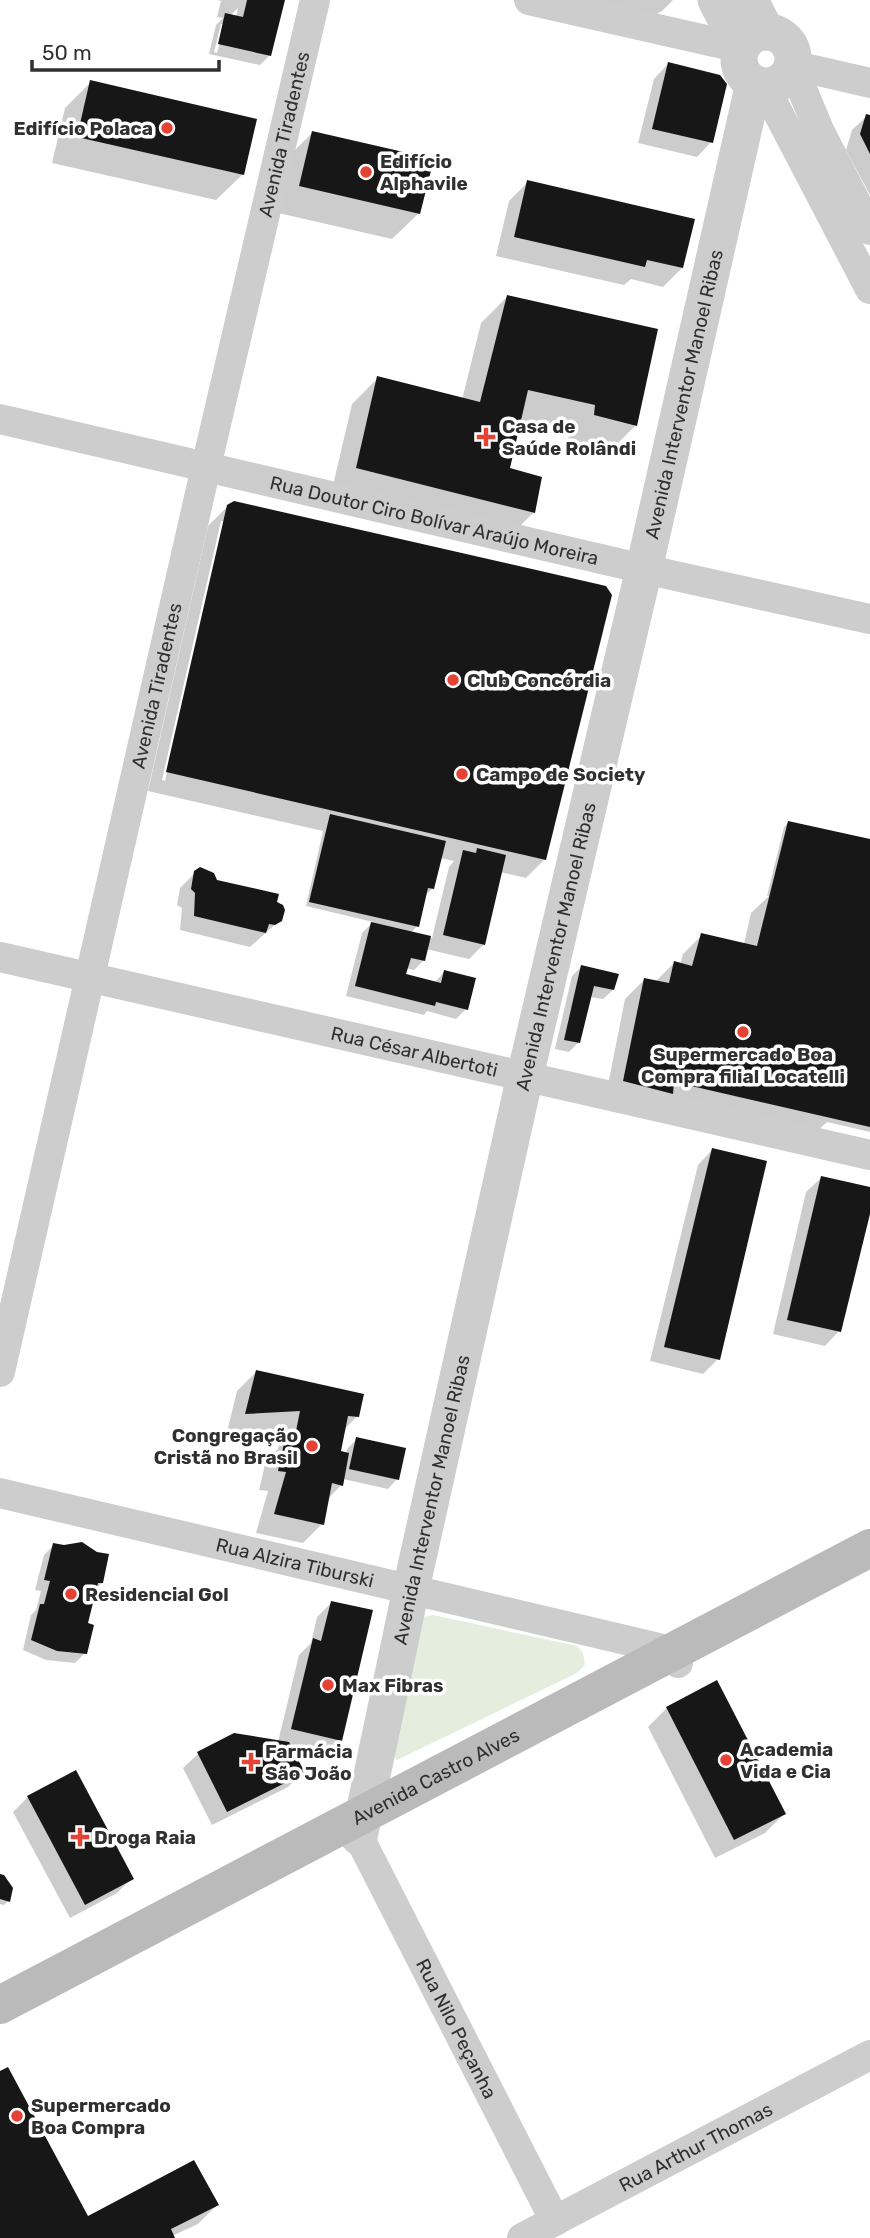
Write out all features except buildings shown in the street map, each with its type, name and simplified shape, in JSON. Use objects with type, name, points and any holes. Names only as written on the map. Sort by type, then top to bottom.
[{"type":"main road","name":"Avenida Castro Alves","points":[[0,2005],[160,1930],[676,1660],[870,1548]]},
{"type":"main road","name":"Avenida Castro Alves","points":[[676,1660],[870,1570]]},
{"type":"main road","name":"Avenida Castro Alves","points":[[0,2024],[160,1930]]},
{"type":"street","name":"Avenida Tiradentes","points":[[0,1372],[206,467],[316,0]]},
{"type":"street","points":[[528,0],[758,20]]},
{"type":"street","points":[[716,0],[758,20],[784,39],[792,51],[770,78]]},
{"type":"street","points":[[758,20],[740,68],[747,79],[870,83]]},
{"type":"street","points":[[770,78],[819,130],[870,230]]},
{"type":"street","points":[[770,78],[870,289]]},
{"type":"street","name":"Avenida Interventor Manoel Ribas","points":[[360,1825],[525,1076],[644,569],[770,78]]},
{"type":"street","name":"Rua Doutor Ciro Bolívar Araújo Moreira","points":[[0,419],[870,619]]},
{"type":"street","name":"Rua César Albertoti","points":[[0,957],[870,1155]]},
{"type":"street","name":"Rua Alzira Tiburski","points":[[0,1493],[411,1589],[676,1660]]},
{"type":"street","name":"Rua Nilo Peçanha","points":[[360,1825],[555,2221]]},
{"type":"street","name":"Rua Arthur Thomas","points":[[522,2238],[870,2055]]},
{"type":"green space","points":[[433,1615],[577,1646],[583,1653],[585,1665],[577,1673],[397,1760],[392,1755],[423,1617]]},
{"type":"place","name":"Edifício Polaca","points":[[167,128]]},
{"type":"place","name":"Edifício Alphavile","points":[[366,172]]},
{"type":"place","name":"Casa de Saúde Rolândi","points":[[486,437]]},
{"type":"place","name":"Club Concórdia","points":[[453,680]]},
{"type":"place","name":"Campo de Society","points":[[462,774]]},
{"type":"place","name":"Supermercado Boa Compra filial Locatelli","points":[[743,1032]]},
{"type":"place","name":"Congregação Cristã no Brasil","points":[[312,1446]]},
{"type":"place","name":"Residencial Gol","points":[[71,1594]]},
{"type":"place","name":"Max Fibras","points":[[328,1685]]},
{"type":"place","name":"Academia Vida e Cia","points":[[726,1760]]},
{"type":"place","name":"Farmácia São João","points":[[251,1762]]},
{"type":"place","name":"Droga Raia","points":[[80,1837]]},
{"type":"place","name":"Supermercado Boa Compra","points":[[17,2116]]}]
